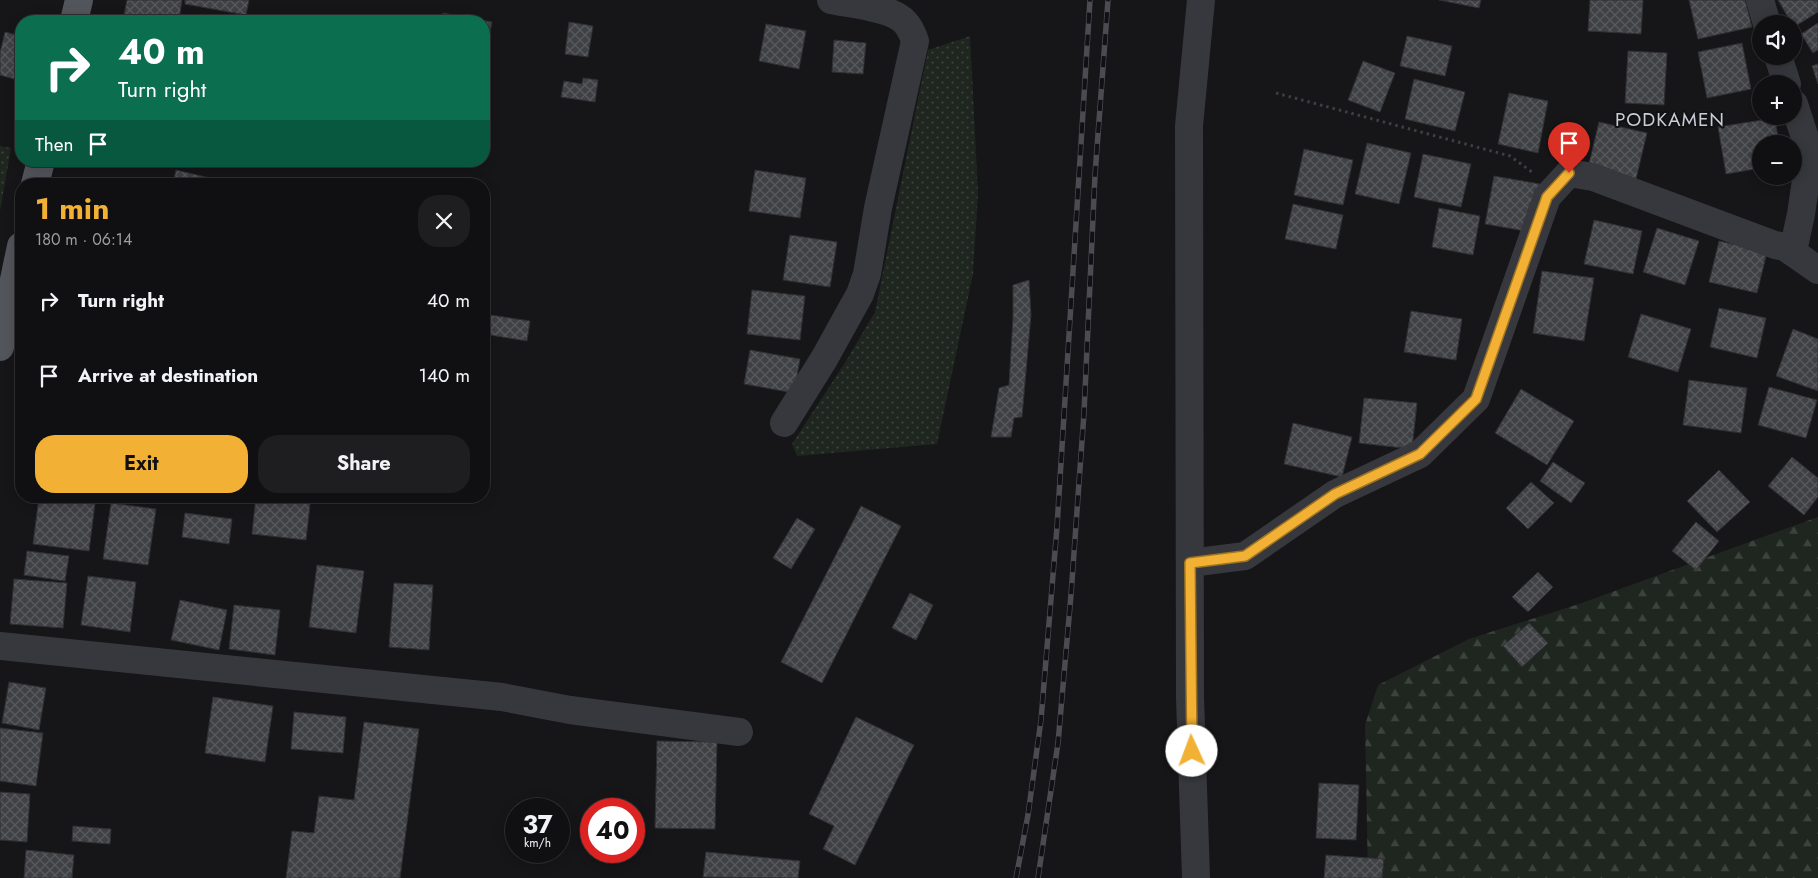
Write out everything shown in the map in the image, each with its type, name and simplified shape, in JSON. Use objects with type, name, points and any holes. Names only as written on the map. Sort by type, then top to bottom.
[{"type":"main road","points":[[76,15],[80,0]]},
{"type":"main road","points":[[0,347],[15,275]]},
{"type":"street","points":[[784,423],[824,359],[860,294],[867,274],[878,208],[915,41],[907,24],[901,18],[889,12],[831,0]]},
{"type":"street","points":[[1196,878],[1190,696],[1189,126],[1201,0]]},
{"type":"street","points":[[1760,0],[1764,15]]},
{"type":"street","points":[[1190,563],[1245,556],[1335,494],[1420,454],[1476,399],[1547,197],[1569,173],[1593,176],[1775,245],[1785,246],[1795,242],[1798,233],[1810,153],[1801,125]]},
{"type":"street","points":[[1785,246],[1818,270]]},
{"type":"street","points":[[0,646],[502,697],[570,710],[740,732]]},
{"type":"path","points":[[1276,93],[1510,156],[1554,189]]},
{"type":"green space","points":[[970,36],[978,193],[973,274],[937,444],[797,456],[792,444],[846,361],[875,312],[928,50]]},
{"type":"green space","points":[[0,146],[11,148],[0,211]]},
{"type":"green space","points":[[1818,517],[1818,878],[1368,878],[1365,725],[1378,685],[1469,639],[1579,604]]},
{"type":"building","points":[[127,0],[182,0],[180,15],[124,15]]},
{"type":"building","points":[[185,0],[249,0],[246,15],[185,4]]},
{"type":"building","points":[[1439,0],[1481,0],[1479,8]]},
{"type":"building","points":[[1590,0],[1643,0],[1641,34],[1588,31]]},
{"type":"building","points":[[1689,0],[1745,0],[1752,27],[1698,39]]},
{"type":"building","points":[[1778,0],[1818,0],[1818,12],[1802,22],[1802,15],[1787,15]]},
{"type":"building","points":[[569,22],[593,26],[588,57],[565,54]]},
{"type":"building","points":[[1818,23],[1818,50],[1813,53],[1802,33]]},
{"type":"building","points":[[766,24],[806,31],[799,69],[759,61]]},
{"type":"building","points":[[5,32],[15,34],[15,79],[0,75],[0,53]]},
{"type":"building","points":[[1407,36],[1452,46],[1445,76],[1400,66]]},
{"type":"building","points":[[834,40],[866,43],[863,74],[832,72]]},
{"type":"building","points":[[1742,43],[1751,89],[1707,98],[1698,52]]},
{"type":"building","points":[[1628,51],[1667,53],[1664,105],[1625,103]]},
{"type":"building","points":[[1363,61],[1395,73],[1380,112],[1348,100]]},
{"type":"building","points":[[1818,64],[1818,84],[1812,66]]},
{"type":"building","points":[[583,78],[598,80],[595,102],[561,97],[564,81],[582,84]]},
{"type":"building","points":[[1414,79],[1465,92],[1455,131],[1405,119]]},
{"type":"building","points":[[1509,93],[1548,101],[1538,153],[1498,144]]},
{"type":"building","points":[[1599,122],[1647,133],[1636,179],[1588,168]]},
{"type":"building","points":[[1752,122],[1752,125],[1776,125],[1778,135],[1752,135],[1752,170],[1726,174],[1718,127]]},
{"type":"building","points":[[1367,143],[1411,153],[1399,204],[1355,194]]},
{"type":"building","points":[[1304,149],[1353,160],[1343,205],[1294,195]]},
{"type":"building","points":[[1423,154],[1471,164],[1461,207],[1414,197]]},
{"type":"building","points":[[176,170],[210,178],[174,178]]},
{"type":"building","points":[[755,170],[806,178],[800,218],[749,211]]},
{"type":"building","points":[[1494,176],[1540,184],[1531,232],[1485,224]]},
{"type":"building","points":[[1293,204],[1343,215],[1336,249],[1285,239]]},
{"type":"building","points":[[1439,208],[1480,216],[1473,255],[1432,247]]},
{"type":"building","points":[[1594,220],[1642,231],[1633,274],[1584,264]]},
{"type":"building","points":[[1657,228],[1699,241],[1685,285],[1643,272]]},
{"type":"building","points":[[790,235],[837,242],[830,287],[783,280]]},
{"type":"building","points":[[1719,241],[1767,252],[1757,293],[1709,282]]},
{"type":"building","points":[[1542,271],[1594,278],[1584,341],[1533,333]]},
{"type":"building","points":[[1029,280],[1031,315],[1022,417],[1014,418],[1011,437],[991,437],[999,388],[1009,385],[1013,285]]},
{"type":"building","points":[[752,290],[805,296],[800,340],[747,334]]},
{"type":"building","points":[[1719,308],[1766,318],[1757,358],[1710,347]]},
{"type":"building","points":[[1411,311],[1462,319],[1456,360],[1404,352]]},
{"type":"building","points":[[1641,314],[1691,329],[1678,372],[1628,357]]},
{"type":"building","points":[[490,315],[530,321],[527,341],[490,335]]},
{"type":"building","points":[[1793,329],[1818,339],[1818,391],[1776,376]]},
{"type":"building","points":[[750,350],[800,359],[794,393],[744,384]]},
{"type":"building","points":[[1689,380],[1747,388],[1741,433],[1683,425]]},
{"type":"building","points":[[1769,387],[1817,400],[1806,438],[1758,425]]},
{"type":"building","points":[[1521,389],[1574,421],[1547,465],[1495,433]]},
{"type":"building","points":[[1364,398],[1417,403],[1412,449],[1359,443]]},
{"type":"building","points":[[1293,423],[1352,437],[1342,477],[1284,464]]},
{"type":"building","points":[[1792,457],[1818,478],[1818,497],[1804,515],[1768,486]]},
{"type":"building","points":[[1553,462],[1585,483],[1571,503],[1540,481]]},
{"type":"building","points":[[1719,470],[1750,502],[1717,532],[1687,501]]},
{"type":"building","points":[[1531,482],[1554,503],[1528,529],[1506,508]]},
{"type":"building","points":[[38,503],[95,504],[89,551],[33,544]]},
{"type":"building","points":[[111,503],[156,509],[148,565],[103,559]]},
{"type":"building","points":[[255,503],[310,503],[306,540],[252,534]]},
{"type":"building","points":[[861,506],[901,526],[822,683],[781,662]]},
{"type":"building","points":[[185,513],[232,519],[229,544],[182,537]]},
{"type":"building","points":[[797,518],[815,529],[791,569],[773,558]]},
{"type":"building","points":[[1696,522],[1719,541],[1696,570],[1672,551]]},
{"type":"building","points":[[27,551],[69,556],[65,581],[24,575]]},
{"type":"building","points":[[317,565],[364,571],[356,633],[309,627]]},
{"type":"building","points":[[1538,572],[1553,587],[1528,612],[1512,597]]},
{"type":"building","points":[[88,576],[136,582],[130,632],[81,625]]},
{"type":"building","points":[[14,579],[67,583],[63,628],[10,624]]},
{"type":"building","points":[[394,583],[433,585],[429,650],[389,647]]},
{"type":"building","points":[[910,593],[933,605],[916,640],[892,628]]},
{"type":"building","points":[[180,600],[227,610],[219,650],[171,640]]},
{"type":"building","points":[[234,605],[280,610],[275,655],[229,649]]},
{"type":"building","points":[[1529,623],[1548,643],[1522,667],[1503,646]]},
{"type":"building","points":[[9,682],[46,688],[39,730],[2,723]]},
{"type":"building","points":[[213,697],[273,706],[265,762],[205,753]]},
{"type":"building","points":[[294,712],[346,717],[343,753],[291,749]]},
{"type":"building","points":[[856,717],[914,745],[855,865],[823,849],[834,826],[809,814]]},
{"type":"building","points":[[364,722],[419,729],[400,878],[286,878],[292,831],[314,833],[319,796],[354,800]]},
{"type":"building","points":[[0,728],[43,733],[36,786],[0,781]]},
{"type":"building","points":[[657,741],[717,742],[715,829],[655,828]]},
{"type":"building","points":[[1319,783],[1359,785],[1356,840],[1316,838]]},
{"type":"building","points":[[0,792],[30,794],[27,842],[0,840]]},
{"type":"building","points":[[73,826],[111,829],[110,844],[72,841]]},
{"type":"building","points":[[26,850],[74,855],[72,878],[24,878]]},
{"type":"building","points":[[706,852],[800,861],[798,878],[703,877]]},
{"type":"building","points":[[1326,855],[1384,859],[1382,878],[1324,878]]},
{"type":"railway","points":[[1016,878],[1028,815],[1041,720],[1057,527],[1090,0]]},
{"type":"railway","points":[[1038,878],[1058,743],[1071,595],[1084,413],[1095,175],[1108,0]]},
{"type":"district","name":"PODKAMEN","points":[[1670,119]]},
{"type":"route","points":[[1192,751],[1190,563],[1245,556],[1335,494],[1420,454],[1476,399],[1547,197],[1569,173]]}]
